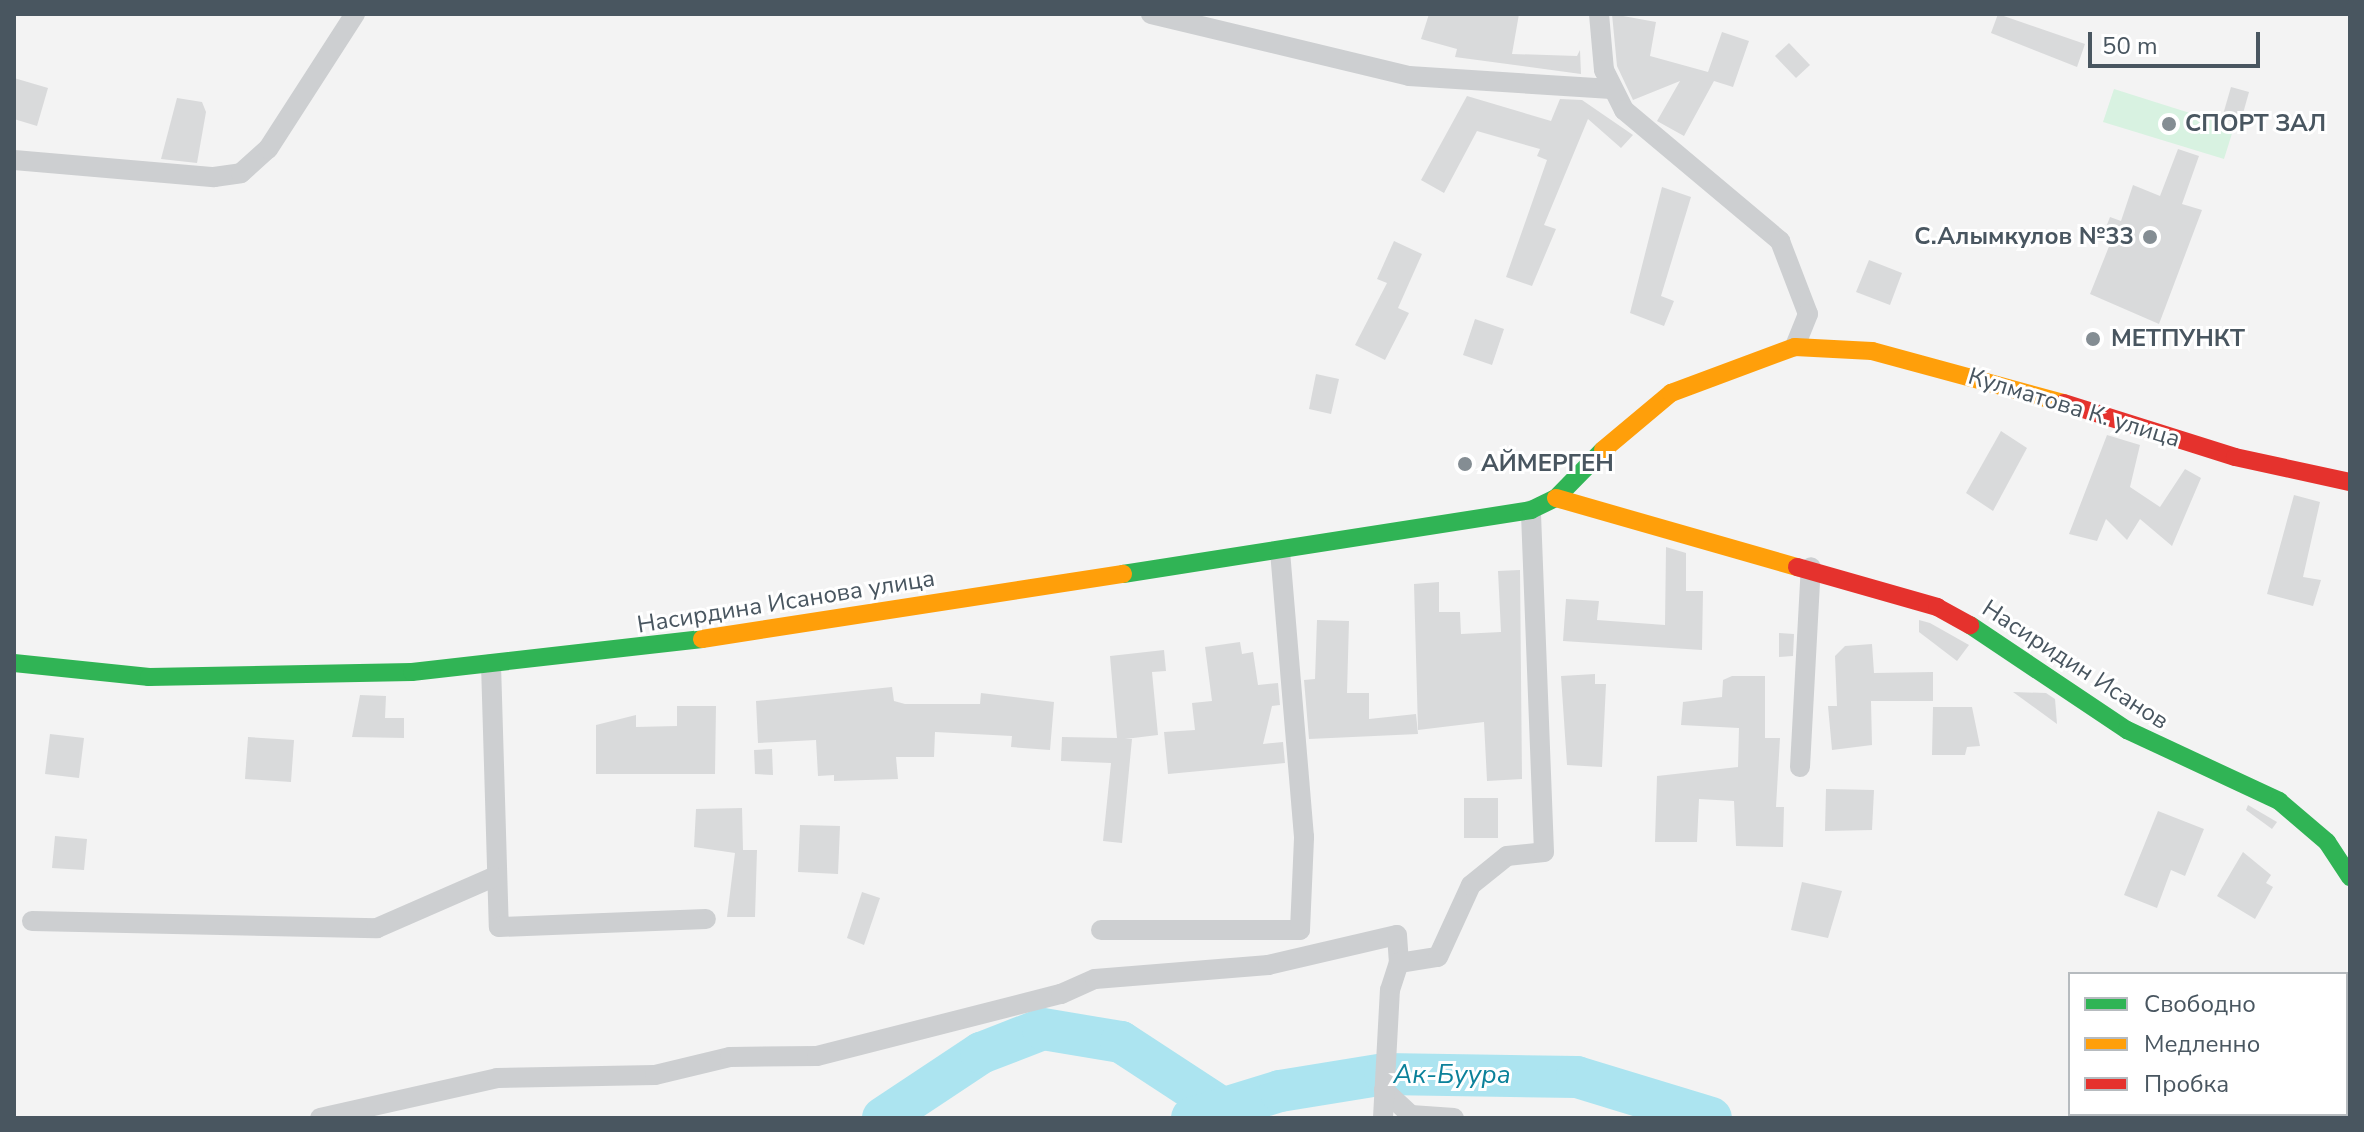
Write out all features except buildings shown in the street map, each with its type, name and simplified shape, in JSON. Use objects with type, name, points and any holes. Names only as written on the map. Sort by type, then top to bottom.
[{"type":"main road","name":"Кулматова К. улица","points":[[1603,456],[1626,426],[1671,393],[1795,347],[1872,351],[2010,386],[2220,453],[2350,482]]},
{"type":"main road","name":"Насирдина Исанова улица","points":[[14,663],[149,677],[491,664],[646,648],[1531,510],[1556,498],[1603,456]]},
{"type":"main road","name":"Насиридин Исанов","points":[[1556,498],[1811,567],[1937,607],[2024,656],[2127,730],[2279,801],[2327,842],[2350,877]]},
{"type":"street","points":[[14,160],[214,177],[241,173],[268,149],[355,14]]},
{"type":"street","points":[[1151,14],[1409,76],[1612,89]]},
{"type":"street","points":[[1599,14],[1599,45],[1612,89],[1640,128],[1780,241],[1808,314],[1795,347]]},
{"type":"street","points":[[1399,963],[1438,957],[1471,885],[1507,856],[1544,852],[1531,510]]},
{"type":"street","points":[[1101,930],[1300,930],[1304,837],[1280,551]]},
{"type":"street","points":[[1800,767],[1811,567]]},
{"type":"street","points":[[491,664],[494,917],[506,931],[706,919]]},
{"type":"street","points":[[32,921],[377,928],[494,877]]},
{"type":"street","points":[[320,1118],[497,1078],[655,1075],[730,1057],[817,1056],[1061,994],[1095,979],[1268,965],[1397,935],[1399,963],[1387,1025],[1383,1118]]},
{"type":"street","points":[[1384,1090],[1411,1115],[1454,1118]]},
{"type":"green space","name":"СПОРТ ЗАЛ","points":[[2114,89],[2234,127],[2224,159],[2103,122]]},
{"type":"waterway","points":[[883,1118],[981,1053],[1043,1029],[1121,1042],[1222,1108]]},
{"type":"waterway","name":"Ак-Буура","points":[[1192,1118],[1280,1091],[1385,1074],[1577,1077],[1711,1118]]},
{"type":"traffic: fast","points":[[1123,574],[1531,510],[1556,498],[1603,450]]},
{"type":"traffic: fast","points":[[1970,625],[2127,730],[2279,801],[2327,842],[2350,877]]},
{"type":"traffic: fast","points":[[14,663],[149,677],[412,672],[702,639]]},
{"type":"traffic: slow","points":[[1603,450],[1671,393],[1795,347],[1872,351],[2064,403]]},
{"type":"traffic: slow","points":[[1556,498],[1797,567]]},
{"type":"traffic: slow","points":[[702,639],[1123,574]]},
{"type":"traffic: jam","points":[[2064,403],[2235,457],[2350,482]]},
{"type":"traffic: jam","points":[[1797,567],[1937,607],[1970,625]]},
{"type":"place","name":"СПОРТ ЗАЛ","points":[[2169,124]]},
{"type":"place","name":"С.Алымкулов №33","points":[[2150,237]]},
{"type":"place","name":"МЕТПУНКТ","points":[[2093,339]]},
{"type":"place","name":"АЙМЕРГЕН","points":[[1465,464]]}]
